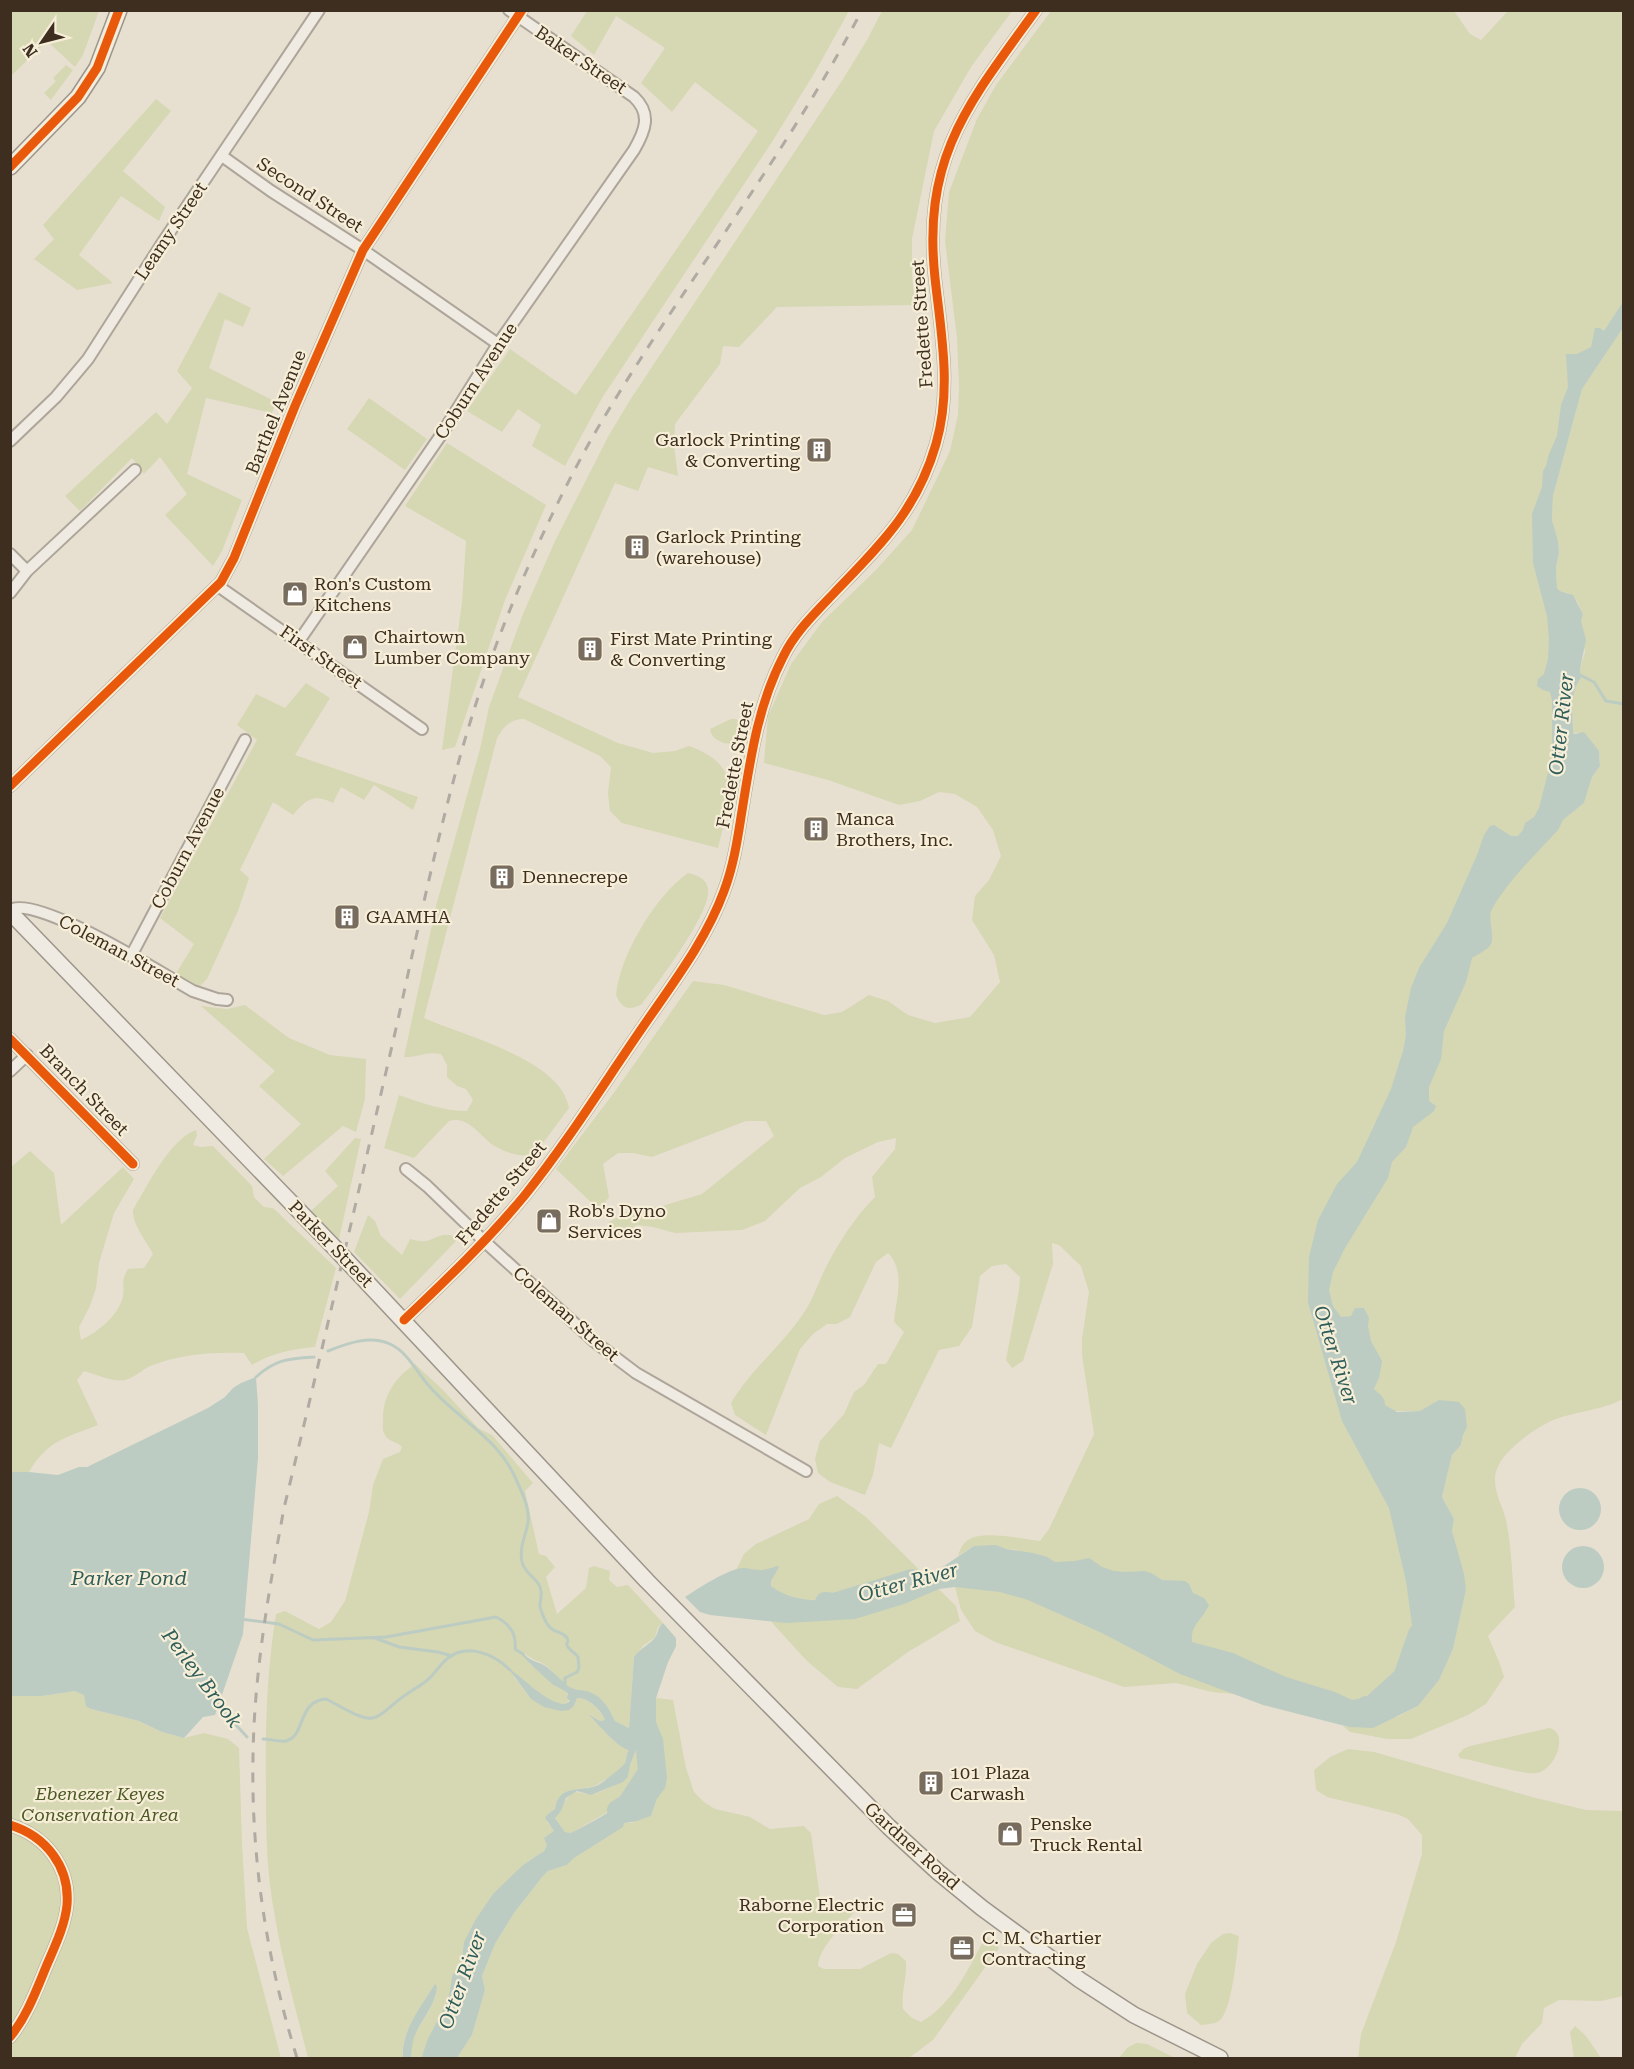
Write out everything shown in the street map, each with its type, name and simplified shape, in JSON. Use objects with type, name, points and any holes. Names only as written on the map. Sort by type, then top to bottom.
[{"type":"main road","points":[[10,167],[82,92],[104,52],[119,10]]},
{"type":"main road","name":"Parker Street","points":[[10,911],[404,1320],[647,1581]]},
{"type":"main road","name":"Gardner Road","points":[[647,1581],[877,1816],[959,1890],[1017,1935],[1101,1994],[1134,2015],[1220,2058]]},
{"type":"street","name":"Leamy Street","points":[[10,441],[81,370],[319,10]]},
{"type":"street","name":"Fredette Street","points":[[404,1320],[453,1274],[526,1194],[571,1134],[702,939],[716,911],[732,868],[757,723],[781,661],[790,643],[803,627],[901,519],[920,487],[936,442],[944,400],[945,368],[932,239],[934,206],[940,176],[949,145],[965,113],[986,79],[1036,10]]},
{"type":"street","name":"Baker Street","points":[[516,13],[632,95],[642,106],[646,117]]},
{"type":"street","name":"Barthel Avenue","points":[[10,786],[218,586],[234,558],[295,406],[363,250],[516,13]]},
{"type":"street","name":"Coburn Avenue","points":[[299,641],[441,435],[498,344],[634,150],[644,131],[646,117]]},
{"type":"street","name":"Second Street","points":[[222,156],[498,344]]},
{"type":"street","points":[[10,594],[27,572],[135,470]]},
{"type":"street","points":[[10,554],[27,572]]},
{"type":"street","name":"First Street","points":[[218,586],[422,729]]},
{"type":"street","name":"Coburn Avenue","points":[[131,956],[245,740]]},
{"type":"street","name":"Coleman Street","points":[[10,911],[15,907],[28,908],[55,916],[193,991],[227,1000]]},
{"type":"street","name":"Branch Street","points":[[10,1039],[133,1164]]},
{"type":"street","points":[[10,1071],[27,1055]]},
{"type":"street","name":"Coleman Street","points":[[406,1170],[427,1186],[483,1241],[617,1360],[806,1471]]},
{"type":"street","points":[[10,1825],[26,1830],[52,1852],[60,1864],[67,1900],[62,1927],[39,1985],[27,2013],[10,2037]]},
{"type":"green space","points":[[11,10],[99,11],[83,55],[75,67],[47,41],[11,76]]},
{"type":"green space","points":[[587,11],[849,11],[772,142],[602,398],[565,466],[532,446],[541,425],[518,409],[502,432],[467,411],[510,349],[576,395],[758,131],[695,82],[672,112],[641,83],[665,48],[616,16],[594,55],[571,36]]},
{"type":"green space","points":[[882,11],[1012,11],[971,67],[934,131],[912,239],[915,305],[777,307],[739,347],[723,346],[720,364],[675,424],[674,446],[678,476],[648,467],[638,491],[615,483],[518,697],[618,743],[653,753],[675,751],[689,746],[707,754],[720,764],[727,775],[729,787],[729,801],[718,848],[622,823],[610,811],[608,793],[611,767],[600,756],[524,719],[508,724],[497,738],[424,1018],[509,1051],[530,1063],[549,1076],[562,1091],[569,1108],[534,1155],[518,1155],[503,1150],[493,1145],[468,1123],[456,1120],[449,1121],[414,1158],[384,1148],[399,1095],[458,1111],[467,1111],[473,1100],[466,1089],[457,1086],[447,1077],[447,1065],[441,1054],[431,1053],[404,1057],[436,906],[480,749],[489,707],[523,614],[555,541],[609,435],[843,79]]},
{"type":"green space","points":[[1051,11],[1454,11],[1470,34],[1481,40],[1508,11],[1623,11],[1623,312],[1589,362],[1540,502],[1563,820],[1584,803],[1592,777],[1600,766],[1599,751],[1579,733],[1573,733],[1573,697],[1581,677],[1580,669],[1585,652],[1581,621],[1583,614],[1577,601],[1568,593],[1557,588],[1556,568],[1559,552],[1552,520],[1553,496],[1582,389],[1623,328],[1623,1399],[1549,1422],[1523,1438],[1500,1462],[1496,1471],[1495,1485],[1508,1531],[1515,1607],[1488,1636],[1504,1677],[1486,1704],[1468,1715],[1411,1739],[1387,1739],[1350,1732],[1343,1726],[1349,1727],[1399,1716],[1418,1706],[1439,1680],[1453,1649],[1466,1590],[1452,1531],[1454,1519],[1442,1497],[1452,1455],[1461,1445],[1467,1427],[1421,1411],[1392,1411],[1374,1389],[1379,1378],[1379,1371],[1360,1365],[1389,1462],[1421,1625],[1407,1672],[1396,1687],[1371,1706],[1212,1692],[1176,1683],[1124,1687],[995,1642],[975,1631],[961,1610],[955,1587],[1018,1550],[974,1546],[958,1556],[968,1540],[993,1535],[1040,1541],[1049,1529],[1094,1434],[1082,1355],[1089,1292],[1081,1266],[1059,1245],[1052,1243],[1053,1264],[1023,1361],[1012,1368],[1006,1360],[1020,1277],[1006,1264],[992,1266],[980,1276],[972,1327],[959,1346],[939,1350],[891,1448],[879,1443],[873,1475],[865,1495],[830,1482],[818,1473],[815,1459],[820,1441],[844,1414],[854,1392],[864,1385],[878,1364],[886,1364],[904,1332],[894,1322],[898,1277],[894,1260],[888,1253],[876,1262],[850,1317],[837,1324],[827,1324],[813,1334],[800,1349],[766,1435],[735,1415],[731,1403],[739,1390],[800,1319],[841,1240],[860,1213],[875,1197],[872,1177],[895,1149],[896,1138],[878,1142],[845,1158],[821,1177],[800,1188],[765,1221],[742,1230],[675,1233],[637,1225],[614,1239],[604,1237],[609,1222],[632,1209],[662,1206],[702,1194],[774,1136],[766,1121],[746,1121],[652,1157],[618,1153],[603,1164],[609,1197],[604,1204],[596,1207],[556,1169],[613,1094],[693,981],[724,985],[824,1015],[842,1012],[869,995],[888,1001],[908,1015],[935,1023],[970,1017],[1000,982],[994,955],[972,920],[975,896],[989,880],[1001,856],[993,830],[977,807],[955,794],[939,792],[920,801],[899,805],[828,780],[764,763],[768,716],[791,664],[822,622],[875,571],[912,530],[950,451],[958,415],[959,386],[957,338],[945,241],[949,192],[977,119],[996,85]]},
{"type":"green space","points":[[66,65],[73,70],[51,100],[44,93],[56,81],[53,78]]},
{"type":"green space","points":[[156,99],[171,111],[123,171],[165,207],[159,221],[121,196],[79,255],[113,283],[77,290],[34,259],[54,239],[43,225]]},
{"type":"green space","points":[[219,292],[251,308],[243,327],[225,319],[209,368],[276,402],[272,413],[206,398],[187,474],[242,500],[222,551],[213,566],[165,515],[187,494],[160,457],[144,474],[132,458],[80,511],[65,496],[156,412],[167,424],[192,388],[177,371]]},
{"type":"green space","points":[[369,398],[427,439],[405,470],[347,429]]},
{"type":"green space","points":[[447,443],[546,505],[505,600],[455,747],[442,750],[462,602],[466,541],[405,506]]},
{"type":"green space","points":[[306,683],[330,698],[295,755],[418,797],[413,810],[374,785],[364,800],[341,787],[333,803],[315,798],[302,805],[293,815],[273,802],[240,870],[249,878],[238,911],[207,979],[200,986],[193,986],[175,975],[194,944],[160,918],[257,740],[237,725],[256,694],[285,708]]},
{"type":"green space","points":[[731,719],[740,722],[738,739],[735,744],[727,744],[713,736],[710,729]]},
{"type":"green space","points":[[688,873],[701,878],[708,889],[707,900],[701,914],[682,948],[642,1004],[633,1008],[623,1006],[616,995],[624,962],[632,945],[663,896]]},
{"type":"green space","points":[[245,1005],[289,1038],[330,1055],[366,1059],[365,1099],[356,1132],[343,1126],[283,1176],[264,1159],[301,1124],[259,1086],[275,1071],[201,1006],[227,1009]]},
{"type":"green space","points":[[196,1130],[197,1135],[193,1145],[213,1146],[252,1186],[254,1197],[264,1207],[273,1208],[336,1268],[315,1347],[282,1352],[252,1365],[244,1353],[185,1356],[150,1366],[132,1378],[121,1381],[84,1371],[77,1380],[98,1425],[50,1446],[29,1472],[11,1472],[10,1168],[30,1151],[54,1173],[61,1225],[123,1167],[134,1179],[114,1213],[99,1263],[96,1288],[79,1327],[81,1340],[101,1328],[117,1310],[123,1296],[123,1280],[128,1269],[144,1268],[153,1254],[137,1227],[133,1210],[168,1153],[186,1135]]},
{"type":"green space","points":[[355,1138],[361,1139],[339,1239],[311,1211],[338,1186],[325,1171]]},
{"type":"green space","points":[[368,1215],[375,1221],[381,1236],[402,1255],[410,1239],[424,1241],[447,1235],[455,1237],[456,1241],[400,1299],[354,1252]]},
{"type":"green space","points":[[415,1364],[478,1428],[492,1435],[533,1483],[525,1491],[539,1554],[546,1556],[555,1567],[546,1577],[557,1614],[586,1588],[589,1568],[594,1566],[610,1571],[609,1580],[617,1587],[628,1585],[663,1623],[658,1627],[655,1637],[634,1657],[629,1728],[615,1721],[599,1698],[588,1692],[570,1688],[548,1667],[524,1653],[529,1663],[550,1682],[564,1689],[570,1699],[565,1704],[558,1703],[513,1676],[533,1700],[574,1706],[577,1698],[585,1700],[597,1708],[603,1716],[605,1720],[600,1721],[589,1713],[602,1729],[619,1744],[630,1749],[621,1769],[612,1775],[594,1786],[561,1795],[555,1809],[549,1813],[547,1822],[554,1831],[544,1851],[523,1865],[464,1942],[457,2012],[430,2058],[411,2058],[412,2043],[436,1995],[412,2023],[404,2040],[403,2058],[308,2058],[281,1948],[268,1869],[266,1728],[270,1660],[276,1614],[285,1611],[319,1629],[331,1622],[345,1601],[369,1512],[373,1485],[383,1459],[400,1452],[402,1447],[387,1438],[383,1432],[385,1403],[396,1381]]},
{"type":"green space","points":[[837,1496],[866,1517],[956,1606],[960,1621],[908,1652],[857,1689],[838,1687],[807,1661],[774,1625],[736,1570],[744,1554],[756,1544],[809,1519],[819,1504]]},
{"type":"green space","points":[[676,1646],[656,1698],[673,1700],[686,1768],[694,1792],[715,1809],[750,1817],[770,1829],[804,1826],[811,1833],[820,1898],[827,1904],[858,1908],[827,1943],[818,1966],[824,1969],[860,1969],[891,1953],[898,1954],[906,1961],[903,2009],[912,2018],[921,2022],[942,2006],[951,1995],[967,1972],[986,1936],[999,1948],[933,2040],[909,2058],[457,2058],[472,2035],[485,1990],[482,1976],[495,1944],[514,1913],[543,1876],[548,1871],[567,1865],[624,1823],[632,1823],[651,1816],[658,1797],[640,1788],[618,1806],[571,1833],[565,1832],[555,1818],[571,1794],[576,1792],[594,1794],[628,1777],[636,1750],[640,1750],[645,1759],[645,1673]]},
{"type":"green space","name":"Ebenezer Keyes Conservation Area","points":[[75,1691],[85,1695],[91,1709],[139,1721],[162,1732],[184,1738],[204,1733],[228,1739],[239,1748],[247,1928],[281,2058],[11,2058],[10,1696],[42,1696]]},
{"type":"green space","points":[[1549,1728],[1558,1736],[1558,1751],[1543,1771],[1523,1772],[1460,1758],[1458,1755],[1470,1746]]},
{"type":"green space","points":[[1348,1749],[1374,1752],[1586,1810],[1623,1811],[1623,1996],[1601,2001],[1559,2000],[1544,2008],[1542,2023],[1522,2044],[1515,2058],[1358,2058],[1361,2034],[1396,1942],[1422,1854],[1422,1835],[1408,1819],[1397,1814],[1327,1797],[1316,1790],[1314,1770],[1330,1757]]},
{"type":"green space","points":[[1230,1933],[1239,1936],[1233,1982],[1227,2006],[1219,2021],[1201,2025],[1187,2013],[1185,1994],[1197,1964],[1211,1943],[1223,1934]]},
{"type":"green space","points":[[1575,2026],[1586,2036],[1601,2058],[1574,2058],[1570,2032]]},
{"type":"green space","points":[[1136,2043],[1147,2044],[1175,2058],[1119,2058],[1127,2048]]},
{"type":"water","points":[[1623,302],[1623,328],[1582,389],[1553,496],[1552,520],[1559,552],[1556,568],[1557,588],[1573,595],[1583,614],[1581,621],[1586,640],[1580,669],[1581,678],[1573,697],[1573,733],[1584,732],[1599,751],[1600,766],[1592,777],[1584,803],[1563,820],[1558,830],[1514,878],[1492,909],[1491,944],[1472,958],[1466,982],[1444,1031],[1441,1059],[1429,1087],[1429,1101],[1436,1106],[1434,1111],[1413,1127],[1406,1147],[1392,1162],[1388,1178],[1333,1272],[1329,1290],[1333,1306],[1341,1317],[1351,1316],[1355,1308],[1364,1308],[1369,1318],[1371,1341],[1382,1361],[1374,1389],[1383,1398],[1385,1405],[1397,1412],[1420,1411],[1439,1400],[1459,1402],[1465,1409],[1467,1427],[1461,1445],[1452,1455],[1442,1497],[1454,1519],[1452,1531],[1466,1590],[1453,1649],[1439,1680],[1418,1706],[1373,1728],[1349,1727],[1263,1705],[1180,1674],[1102,1633],[1028,1600],[1000,1592],[955,1587],[939,1589],[904,1604],[855,1619],[786,1623],[700,1612],[685,1597],[739,1568],[764,1570],[777,1566],[779,1567],[771,1581],[771,1586],[784,1594],[798,1598],[828,1600],[887,1587],[893,1574],[909,1578],[938,1570],[974,1546],[996,1545],[1047,1557],[1055,1562],[1089,1558],[1102,1567],[1114,1571],[1145,1571],[1162,1580],[1185,1581],[1193,1593],[1204,1598],[1209,1605],[1193,1631],[1192,1642],[1233,1653],[1286,1677],[1335,1692],[1352,1700],[1379,1696],[1396,1687],[1407,1672],[1414,1639],[1406,1581],[1389,1508],[1342,1421],[1308,1302],[1309,1257],[1318,1220],[1337,1184],[1357,1162],[1391,1089],[1403,1051],[1406,1035],[1405,1017],[1411,988],[1419,968],[1447,923],[1484,835],[1490,826],[1494,825],[1511,836],[1518,836],[1525,823],[1534,817],[1539,808],[1552,757],[1552,700],[1550,692],[1537,686],[1538,679],[1544,674],[1548,659],[1549,638],[1547,616],[1533,563],[1532,514],[1542,487],[1543,471],[1557,436],[1561,405],[1568,387],[1566,354],[1577,354],[1591,347],[1595,328],[1604,331]]},
{"type":"water","name":"Parker Pond","points":[[256,1377],[258,1458],[243,1634],[215,1715],[203,1717],[184,1738],[162,1732],[139,1721],[91,1709],[86,1706],[84,1695],[75,1691],[42,1696],[11,1696],[11,1472],[58,1475],[79,1467],[87,1467],[208,1408],[225,1397],[233,1388]]},
{"type":"water","points":[[1580,1488],[1588,1489],[1595,1494],[1600,1501],[1600,1517],[1595,1524],[1588,1529],[1580,1530],[1572,1529],[1565,1524],[1560,1517],[1559,1509],[1560,1501],[1565,1494],[1572,1489]]},
{"type":"water","points":[[1583,1546],[1591,1547],[1598,1552],[1603,1559],[1603,1575],[1598,1582],[1591,1587],[1583,1588],[1575,1587],[1568,1582],[1563,1575],[1562,1567],[1563,1559],[1568,1552],[1575,1547]]},
{"type":"water","points":[[663,1623],[676,1638],[676,1646],[656,1698],[656,1722],[663,1739],[667,1778],[665,1788],[657,1799],[651,1816],[624,1823],[623,1827],[574,1858],[567,1865],[548,1871],[543,1876],[514,1913],[495,1944],[482,1976],[485,1990],[472,2035],[457,2058],[430,2058],[457,2012],[464,1942],[476,1919],[493,1894],[523,1865],[544,1851],[547,1845],[544,1838],[554,1831],[545,1818],[555,1809],[561,1795],[600,1784],[624,1765],[629,1750],[614,1741],[592,1718],[589,1714],[600,1721],[605,1720],[590,1702],[577,1698],[574,1706],[569,1710],[561,1711],[544,1707],[531,1699],[508,1668],[551,1700],[565,1704],[570,1701],[566,1692],[551,1683],[518,1650],[530,1659],[543,1664],[570,1687],[592,1693],[601,1699],[615,1721],[629,1728],[634,1657],[654,1639]],"holes":[[[636,1750],[640,1750],[647,1763],[646,1776],[639,1788],[612,1810],[571,1833],[565,1832],[555,1818],[561,1811],[566,1798],[577,1791],[591,1795],[623,1782],[628,1777]]]},
{"type":"water","points":[[435,1984],[436,1994],[415,2035],[411,2058],[403,2058],[408,2029]]},
{"type":"waterway","points":[[1578,674],[1594,682],[1606,701],[1624,704]]},
{"type":"waterway","points":[[328,1351],[367,1340],[390,1344],[407,1357],[441,1398],[487,1439],[506,1462],[522,1492],[528,1510],[528,1522],[521,1551],[523,1566],[540,1587],[540,1607],[548,1626],[565,1636],[568,1640],[568,1647],[578,1657],[579,1668],[577,1672],[565,1678],[565,1686]]},
{"type":"waterway","points":[[256,1377],[276,1363],[314,1357]]},
{"type":"waterway","name":"Otter River","points":[[825,1602],[834,1603],[912,1579]]},
{"type":"waterway","name":"Perley Brook","points":[[240,1619],[279,1624],[313,1640],[386,1637],[496,1617],[512,1630],[515,1649],[523,1654]]},
{"type":"waterway","name":"Otter River","points":[[1366,1706],[1371,1706],[1403,1677],[1418,1634]]},
{"type":"waterway","name":"Perley Brook","points":[[375,1638],[399,1647],[452,1656]]},
{"type":"waterway","name":"Perley Brook","points":[[263,1739],[286,1741],[292,1738],[297,1733],[310,1706],[326,1699],[361,1717],[378,1716],[428,1680],[448,1658],[464,1651],[489,1655],[510,1670]]},
{"type":"waterway","name":"Perley Brook","points":[[217,1704],[247,1737]]},
{"type":"waterway","name":"Otter River","points":[[617,1810],[627,1804],[648,1772],[646,1749]]},
{"type":"waterway","name":"Otter River","points":[[432,2058],[437,2043],[458,2003],[462,1979]]},
{"type":"railway","points":[[297,2058],[269,1947],[258,1872],[253,1757],[259,1663],[284,1508],[433,862],[460,756],[476,703],[514,600],[552,514],[585,451],[628,378],[800,118],[862,10]]},
{"type":"cycle path","points":[[10,167],[78,97],[97,68],[119,10]]},
{"type":"cycle path","points":[[10,786],[221,582],[234,558],[295,406],[363,250],[522,10]]},
{"type":"cycle path","points":[[404,1320],[482,1244],[540,1176],[583,1116],[707,929],[727,882],[734,855],[751,755],[767,695],[783,657],[806,623],[896,525],[919,488],[928,467],[941,423],[943,403],[944,361],[933,235],[936,198],[944,164],[971,103],[1036,10]]},
{"type":"cycle path","points":[[10,1039],[133,1164]]},
{"type":"cycle path","points":[[10,1825],[23,1830],[45,1845],[60,1866],[67,1891],[67,1905],[59,1937],[35,1994],[10,2037]]},
{"type":"place","name":"Garlock Printing & Converting","points":[[819,450]]},
{"type":"place","name":"Garlock Printing (warehouse)","points":[[637,547]]},
{"type":"place","name":"Ron's Custom Kitchens","points":[[295,594]]},
{"type":"place","name":"Chairtown Lumber Company","points":[[355,647]]},
{"type":"place","name":"First Mate Printing & Converting","points":[[590,649]]},
{"type":"place","name":"Manca Brothers, Inc.","points":[[816,829]]},
{"type":"place","name":"Dennecrepe","points":[[502,877]]},
{"type":"place","name":"GAAMHA","points":[[347,917]]},
{"type":"place","name":"Rob's Dyno Services","points":[[549,1221]]},
{"type":"place","name":"101 Plaza Carwash","points":[[931,1783]]},
{"type":"place","name":"Penske Truck Rental","points":[[1010,1834]]},
{"type":"place","name":"Raborne Electric Corporation","points":[[904,1915]]},
{"type":"place","name":"C. M. Chartier Contracting","points":[[962,1948]]}]
